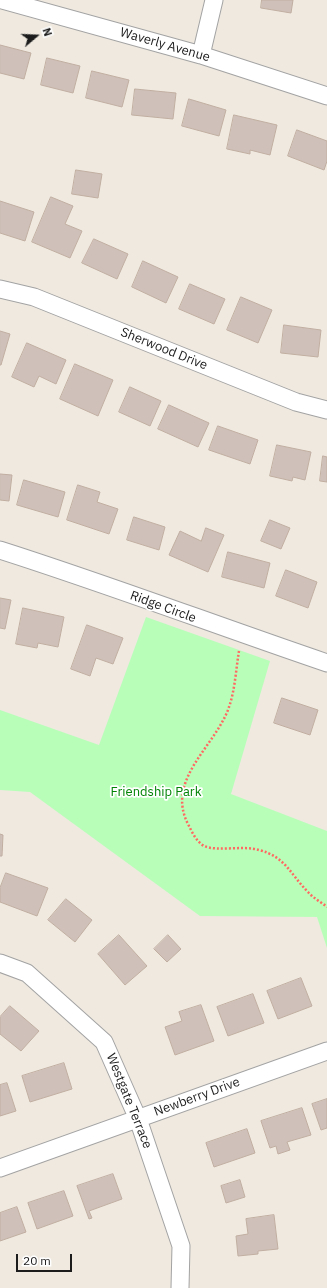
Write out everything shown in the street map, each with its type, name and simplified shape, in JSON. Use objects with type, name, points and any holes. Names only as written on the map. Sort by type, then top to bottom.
[{"type":"street","name":"Waverly Avenue","points":[[2,0],[201,55],[327,96]]},
{"type":"street","points":[[201,55],[214,0]]},
{"type":"street","name":"Sherwood Drive","points":[[0,289],[34,297],[296,402],[327,410]]},
{"type":"street","name":"Ridge Circle","points":[[0,550],[67,571],[327,663]]},
{"type":"street","name":"Westgate Terrace","points":[[0,963],[27,973],[104,1042],[138,1118],[181,1246],[180,1288]]},
{"type":"street","name":"Newberry Drive","points":[[0,1168],[327,1051]]},
{"type":"path","points":[[242,634],[229,707],[222,722],[194,762],[186,780],[181,802],[185,818],[194,837],[205,846],[258,849],[275,856],[288,866],[308,892],[327,907]]},
{"type":"green space","name":"Friendship Park","points":[[146,617],[270,661],[231,794],[327,831],[327,948],[317,917],[200,916],[30,792],[0,790],[0,710],[99,745]]},
{"type":"building","points":[[262,0],[293,0],[291,13],[261,8]]},
{"type":"building","points":[[0,45],[31,53],[24,79],[0,73]]},
{"type":"building","points":[[47,58],[80,66],[73,93],[41,85]]},
{"type":"building","points":[[92,71],[129,80],[122,107],[86,98]]},
{"type":"building","points":[[135,89],[176,93],[173,119],[132,115]]},
{"type":"building","points":[[189,99],[226,110],[219,136],[182,126]]},
{"type":"building","points":[[234,115],[277,125],[270,155],[250,150],[250,154],[227,149]]},
{"type":"building","points":[[297,130],[327,141],[327,161],[324,170],[288,156]]},
{"type":"building","points":[[76,170],[102,174],[98,198],[72,194]]},
{"type":"building","points":[[51,197],[73,206],[65,224],[82,231],[70,258],[32,242]]},
{"type":"building","points":[[0,201],[34,212],[25,241],[0,233]]},
{"type":"building","points":[[94,239],[128,254],[117,279],[82,263]]},
{"type":"building","points":[[143,261],[178,277],[166,303],[132,287]]},
{"type":"building","points":[[190,284],[225,299],[214,324],[179,309]]},
{"type":"building","points":[[241,297],[272,310],[258,343],[227,330]]},
{"type":"building","points":[[284,325],[321,330],[318,357],[281,353]]},
{"type":"building","points":[[0,331],[10,334],[1,365],[0,365]]},
{"type":"building","points":[[27,343],[66,360],[56,384],[39,376],[34,387],[12,377]]},
{"type":"building","points":[[75,364],[113,380],[98,416],[60,399]]},
{"type":"building","points":[[130,387],[161,401],[150,426],[119,412]]},
{"type":"building","points":[[169,405],[209,423],[198,447],[158,429]]},
{"type":"building","points":[[218,426],[258,440],[250,464],[209,450]]},
{"type":"building","points":[[277,445],[311,452],[305,480],[293,477],[292,481],[270,476]]},
{"type":"building","points":[[323,456],[327,457],[327,482],[320,481]]},
{"type":"building","points":[[0,474],[12,475],[9,501],[0,500]]},
{"type":"building","points":[[24,480],[65,492],[58,517],[17,505]]},
{"type":"building","points":[[78,485],[100,492],[97,502],[118,509],[109,534],[67,520]]},
{"type":"building","points":[[134,517],[165,527],[159,550],[127,540]]},
{"type":"building","points":[[270,520],[290,528],[281,549],[261,541]]},
{"type":"building","points":[[206,528],[224,535],[208,572],[169,555],[180,531],[201,541]]},
{"type":"building","points":[[228,552],[270,563],[264,588],[222,577]]},
{"type":"building","points":[[286,570],[317,582],[308,608],[276,596]]},
{"type":"building","points":[[0,598],[11,600],[5,629],[0,628]]},
{"type":"building","points":[[23,608],[64,617],[58,647],[38,643],[37,648],[16,644]]},
{"type":"building","points":[[87,625],[123,638],[113,664],[96,658],[90,676],[71,669]]},
{"type":"building","points":[[282,698],[318,710],[310,735],[274,723]]},
{"type":"building","points":[[0,834],[3,835],[2,856],[0,856]]},
{"type":"building","points":[[6,873],[48,888],[37,916],[0,902],[0,888]]},
{"type":"building","points":[[66,899],[92,920],[75,942],[48,920]]},
{"type":"building","points":[[119,935],[147,966],[125,985],[98,954]]},
{"type":"building","points":[[168,935],[181,949],[167,962],[154,949]]},
{"type":"building","points":[[301,978],[312,1006],[278,1019],[267,991]]},
{"type":"building","points":[[253,994],[264,1023],[228,1036],[217,1007]]},
{"type":"building","points":[[201,1005],[214,1041],[175,1055],[165,1027],[182,1021],[179,1012]]},
{"type":"building","points":[[10,1006],[39,1031],[21,1051],[0,1034],[0,1017]]},
{"type":"building","points":[[64,1063],[72,1089],[30,1102],[22,1076]]},
{"type":"building","points":[[7,1083],[16,1111],[0,1116],[0,1085]]},
{"type":"building","points":[[327,1099],[327,1128],[321,1130],[312,1104]]},
{"type":"building","points":[[302,1108],[311,1135],[287,1142],[290,1150],[278,1154],[276,1146],[270,1148],[261,1121]]},
{"type":"building","points":[[247,1129],[255,1153],[214,1167],[206,1143]]},
{"type":"building","points":[[113,1174],[122,1199],[89,1211],[92,1218],[89,1219],[77,1186]]},
{"type":"building","points":[[240,1180],[245,1197],[226,1203],[221,1186]]},
{"type":"building","points":[[64,1191],[73,1216],[37,1229],[28,1203]]},
{"type":"building","points":[[17,1207],[26,1232],[0,1241],[0,1213]]},
{"type":"building","points":[[274,1215],[278,1249],[258,1251],[258,1254],[238,1256],[236,1236],[248,1234],[246,1219]]}]
